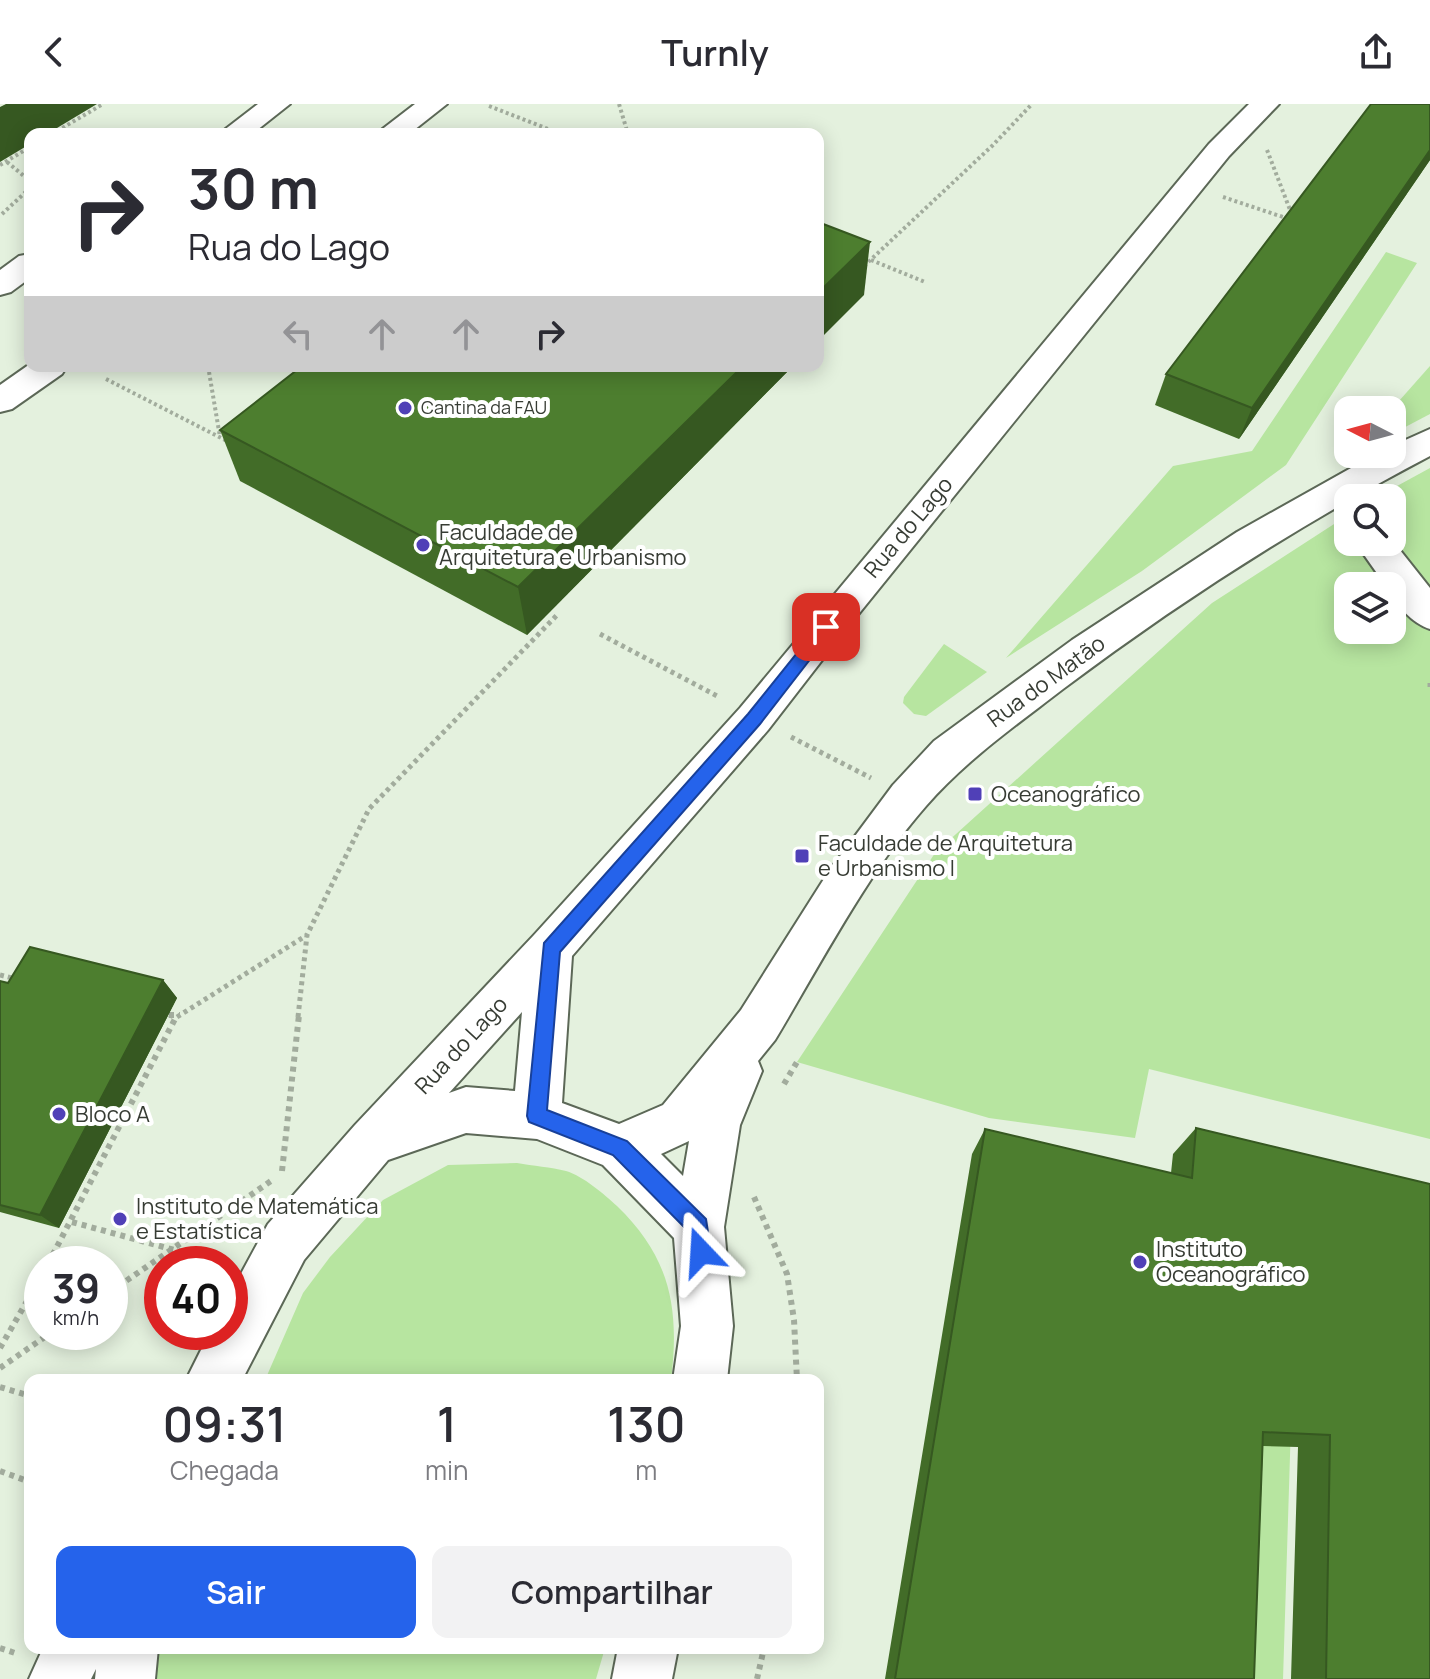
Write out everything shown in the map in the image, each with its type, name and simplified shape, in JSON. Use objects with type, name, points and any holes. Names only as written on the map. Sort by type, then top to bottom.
[{"type":"street","points":[[242,128],[276,104]]},
{"type":"street","points":[[399,128],[433,104]]},
{"type":"street","name":"Rua do Lago","points":[[216,1374],[286,1242],[372,1142],[550,949],[754,719],[826,627],[1219,150],[1261,107]]},
{"type":"street","points":[[0,285],[24,267]]},
{"type":"street","points":[[0,401],[41,372]]},
{"type":"street","name":"Rua do Matão","points":[[1365,484],[1430,441]]},
{"type":"street","name":"Rua do Matão","points":[[620,1148],[680,1121],[758,1025],[845,884],[908,797],[949,753],[1099,643],[1250,541],[1334,503]]},
{"type":"street","points":[[1384,556],[1430,615]]},
{"type":"street","name":"Rua do Lago","points":[[537,1116],[550,949]]},
{"type":"street","name":"Rua do Matão","points":[[701,1374],[707,1326],[699,1227],[716,1125],[758,1025]]},
{"type":"street","points":[[372,1142],[466,1110],[537,1116],[620,1148],[699,1227]]},
{"type":"street","points":[[59,1679],[72,1654]]},
{"type":"street","points":[[125,1679],[127,1654]]},
{"type":"street","points":[[642,1679],[647,1654]]},
{"type":"path","points":[[63,128],[103,104]]},
{"type":"path","points":[[619,104],[626,128]]},
{"type":"path","points":[[861,269],[993,145],[1032,104]]},
{"type":"path","points":[[489,106],[546,128]]},
{"type":"path","points":[[1261,107],[1294,220]]},
{"type":"path","points":[[0,165],[24,151]]},
{"type":"path","points":[[7,161],[24,176]]},
{"type":"path","points":[[1190,186],[1294,220]]},
{"type":"path","points":[[1,214],[24,193]]},
{"type":"path","points":[[1294,220],[1303,208]]},
{"type":"path","points":[[857,255],[925,282]]},
{"type":"path","points":[[209,372],[221,438]]},
{"type":"path","points":[[106,379],[233,444]]},
{"type":"path","points":[[177,1246],[282,1174],[307,935],[369,809],[559,613]]},
{"type":"path","points":[[1430,683],[1430,691]]},
{"type":"path","points":[[58,1246],[172,1016],[307,935]]},
{"type":"path","points":[[0,975],[24,981]]},
{"type":"path","points":[[782,1087],[797,1062]]},
{"type":"path","points":[[751,1184],[756,1208],[783,1260],[796,1335],[797,1374]]},
{"type":"path","points":[[72,1222],[157,1246]]},
{"type":"path","points":[[0,1348],[24,1306]]},
{"type":"path","points":[[0,1368],[26,1350]]},
{"type":"path","points":[[0,1387],[24,1394]]},
{"type":"path","points":[[0,1471],[24,1480]]},
{"type":"path","points":[[757,1679],[763,1654]]},
{"type":"green space","points":[[1386,252],[1417,263],[1286,465],[1142,571],[1006,658],[1173,466],[1252,451]]},
{"type":"green space","points":[[1430,366],[1430,414],[1406,427],[1406,396],[1403,396]]},
{"type":"green space","points":[[1430,468],[1430,1139],[1149,1069],[1135,1138],[989,1118],[797,1062],[935,853],[1212,603],[1334,524],[1334,556],[1406,556],[1406,484],[1401,484]]},
{"type":"green space","points":[[944,644],[987,672],[926,716],[914,714],[903,703],[904,697]]},
{"type":"green space","points":[[517,1163],[566,1171],[586,1181],[617,1206],[649,1245],[667,1285],[674,1330],[671,1374],[268,1374],[303,1293],[330,1257],[383,1200],[448,1165]]},
{"type":"green space","points":[[1245,1347],[1293,1359],[1283,1679],[1229,1679]]},
{"type":"green space","points":[[158,1654],[603,1654],[596,1679],[156,1679]]},
{"type":"building","points":[[1371,104],[1430,104],[1430,150],[1252,408],[1166,374]]},
{"type":"building","points":[[824,224],[870,242],[824,287]]},
{"type":"building","points":[[294,372],[737,372],[518,587],[220,430]]},
{"type":"building","name":"Bloco A","points":[[30,947],[163,980],[40,1215],[0,1205],[0,981],[8,983]]},
{"type":"building","name":"Instituto Oceanográfico","points":[[1196,1128],[1430,1184],[1430,1679],[1326,1679],[1330,1435],[1263,1432],[1254,1679],[895,1679],[985,1129],[1192,1178]]},
{"type":"place","name":"Cantina da FAU","points":[[405,408]]},
{"type":"place","name":"Faculdade de Arquitetura e Urbanismo","points":[[423,545]]},
{"type":"place","name":"Oceanográfico","points":[[975,794]]},
{"type":"place","name":"Faculdade de Arquitetura e Urbanismo I","points":[[802,856]]},
{"type":"place","name":"Bloco A","points":[[59,1114]]},
{"type":"place","name":"Instituto de Matemática e Estatística","points":[[120,1219]]},
{"type":"place","name":"Instituto Oceanográfico","points":[[1140,1262]]},
{"type":"route","points":[[701,1252],[699,1227],[620,1148],[537,1116],[550,949],[754,719],[826,627]]}]
